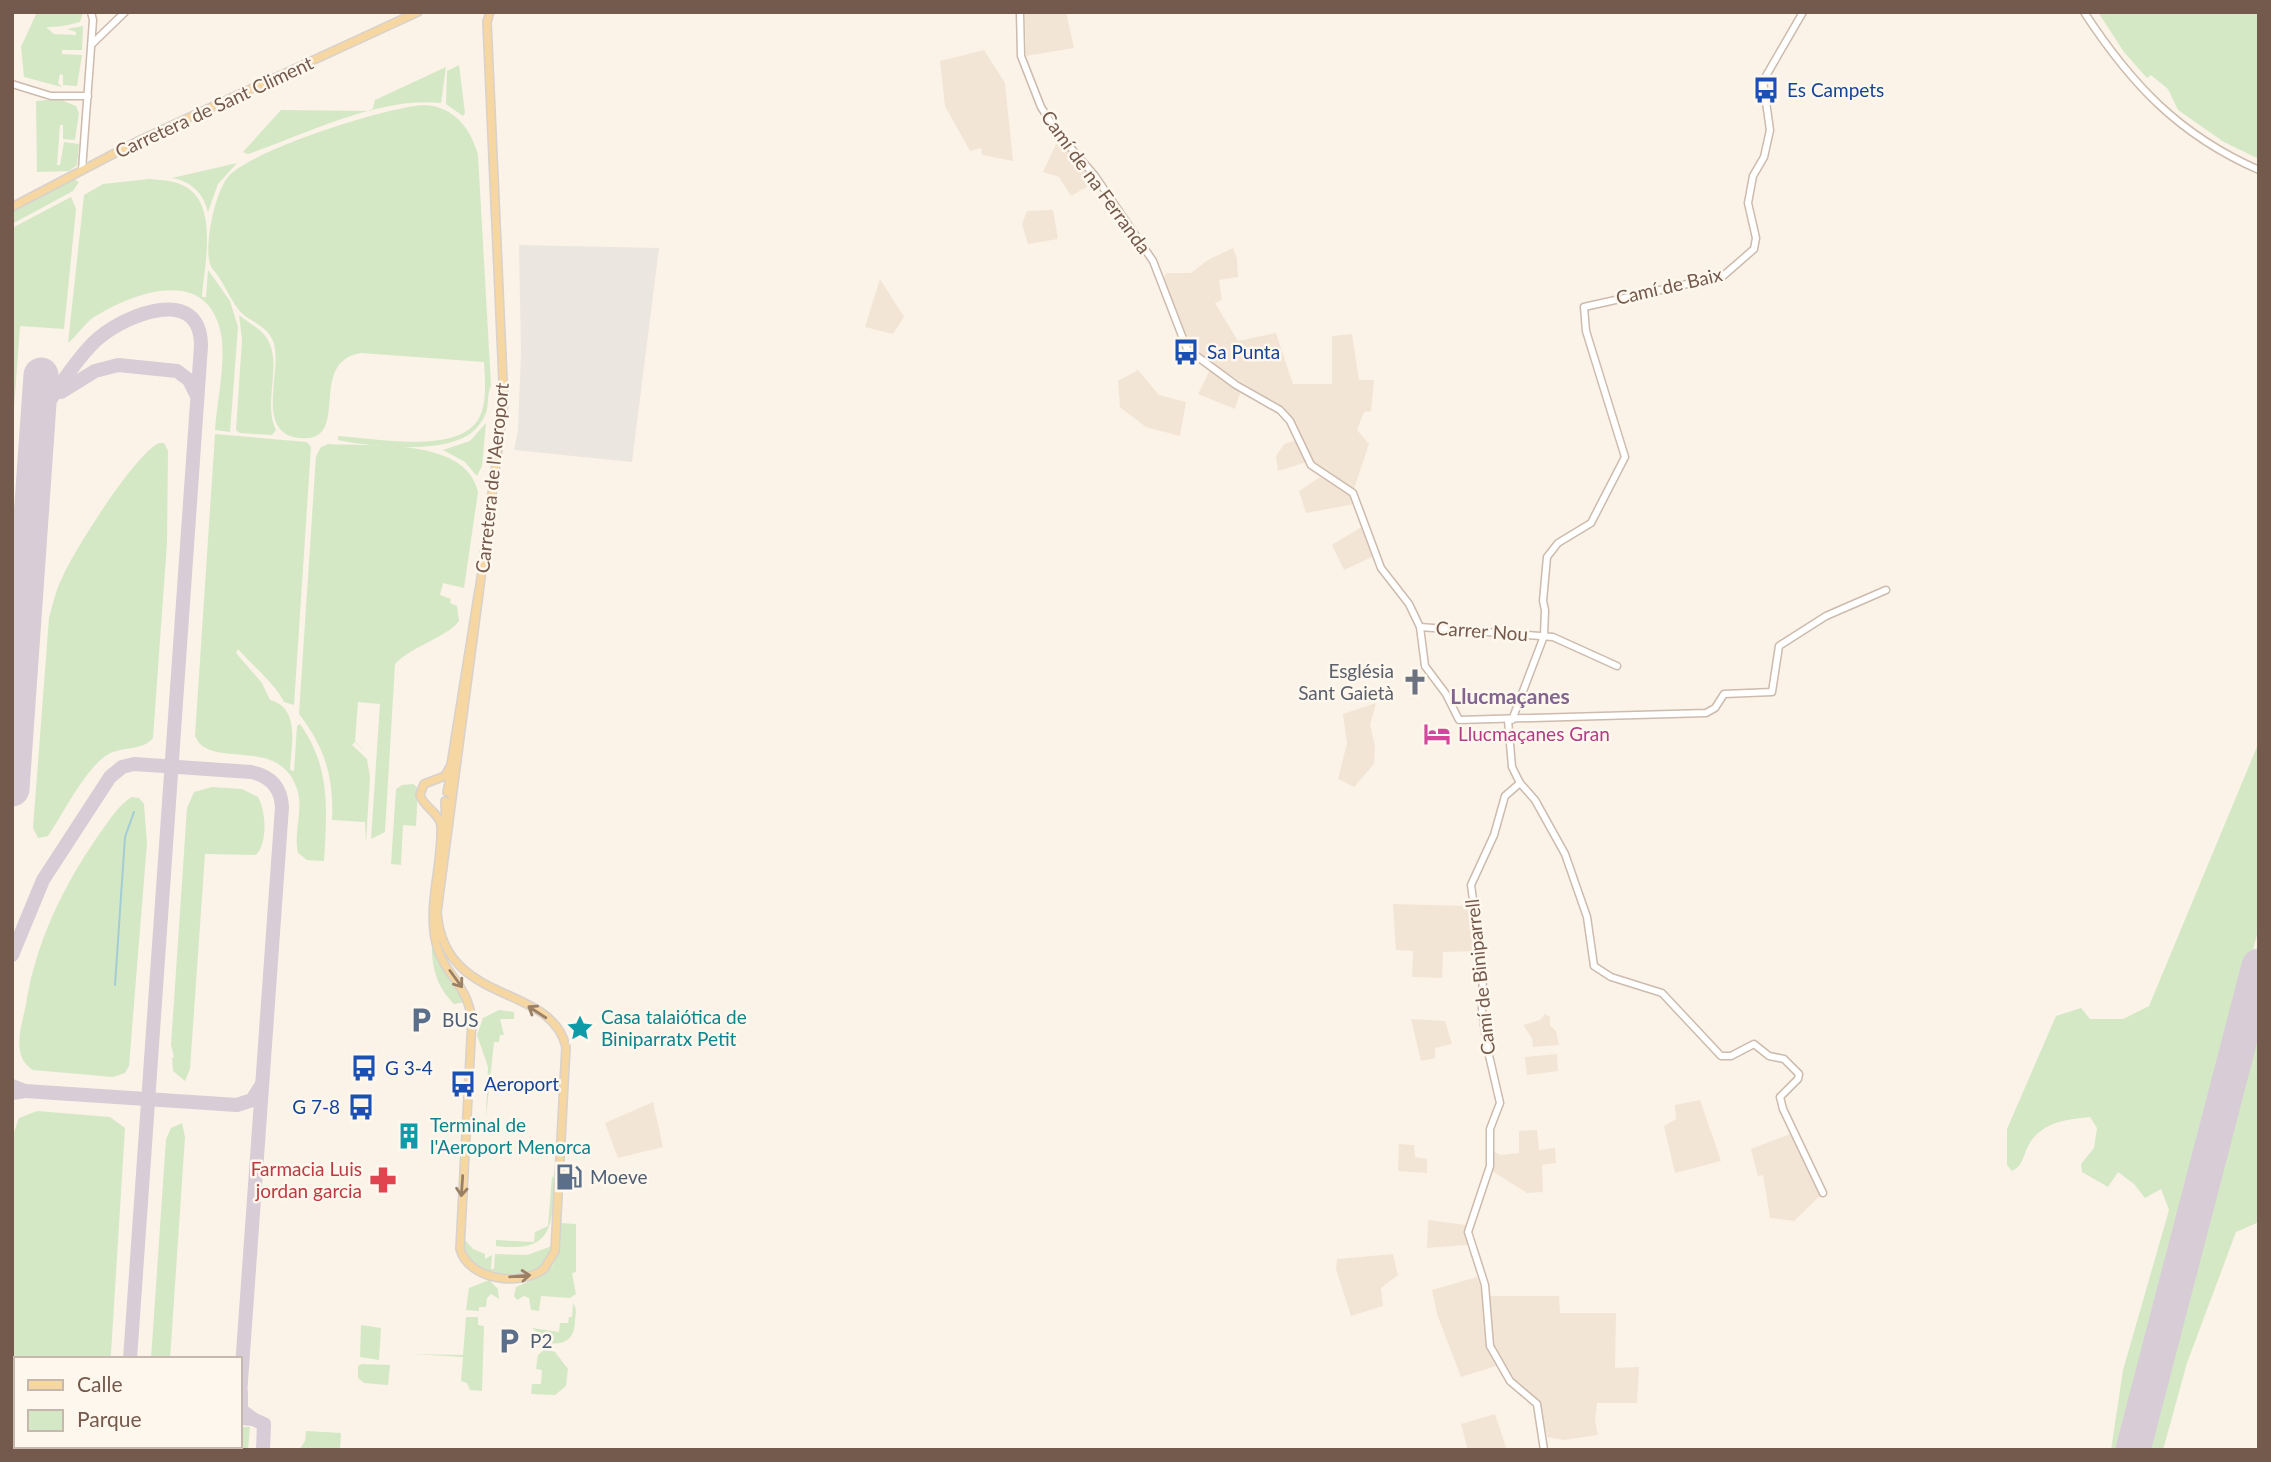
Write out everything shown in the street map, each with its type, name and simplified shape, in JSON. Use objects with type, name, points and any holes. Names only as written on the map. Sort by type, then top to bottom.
[{"type":"main road","name":"Carretera de Sant Climent","points":[[12,207],[140,140],[418,12]]},
{"type":"main road","name":"Carretera de l'Aeroport","points":[[482,12],[487,22]]},
{"type":"main road","name":"Carretera de l'Aeroport","points":[[428,807],[439,819],[442,833],[433,919],[436,944],[469,1003],[472,1020],[458,1235],[463,1259],[470,1268],[479,1272],[523,1277],[539,1273],[550,1261],[557,1223],[567,1054],[564,1039],[551,1022],[461,969],[449,955],[440,932],[438,908],[504,404],[487,22],[490,12]]},
{"type":"main road","points":[[445,801],[436,807],[428,807],[421,799],[420,791],[424,784],[445,776],[451,765],[480,590]]},
{"type":"main road","points":[[445,851],[445,801],[464,717]]},
{"type":"main road","points":[[433,780],[443,784],[447,792]]},
{"type":"street","points":[[82,170],[92,44],[91,12]]},
{"type":"street","points":[[92,44],[125,12]]},
{"type":"street","name":"Camí de na Ferranda","points":[[1020,12],[1021,55],[1041,107],[1095,176],[1153,261],[1186,349],[1236,385],[1280,410],[1290,421],[1311,466],[1350,490],[1381,568],[1409,604],[1420,627]]},
{"type":"street","name":"Camí de Baix","points":[[1544,636],[1545,563],[1550,552],[1564,539],[1591,523],[1618,475],[1625,454],[1586,331],[1584,307],[1723,276],[1754,249],[1755,238],[1748,208],[1753,176],[1764,157],[1770,130],[1763,81],[1803,12]]},
{"type":"street","points":[[2084,12],[2116,61],[2161,109],[2209,145],[2259,170]]},
{"type":"street","points":[[12,84],[51,96],[88,96]]},
{"type":"street","points":[[1420,627],[1425,667],[1446,694],[1459,720],[1644,713],[1682,716],[1706,713],[1715,708],[1724,694],[1772,692],[1779,646],[1826,616],[1886,590]]},
{"type":"street","name":"Carrer Nou","points":[[1420,627],[1544,636],[1617,666]]},
{"type":"street","points":[[1544,636],[1510,720],[1512,767],[1520,783],[1535,800],[1565,854],[1587,918],[1594,966],[1611,977],[1662,993],[1721,1056],[1731,1056],[1754,1044],[1769,1056],[1784,1059],[1799,1074],[1798,1079],[1780,1097],[1790,1127],[1800,1141],[1823,1193]]},
{"type":"street","name":"Camí de Biniparrell","points":[[1520,783],[1505,796],[1494,835],[1471,885],[1483,971],[1482,1011],[1490,1066],[1500,1103],[1490,1129],[1490,1166],[1470,1224],[1469,1238],[1485,1285],[1486,1326],[1490,1346],[1510,1381],[1537,1404],[1544,1450]]},
{"type":"shaded area","points":[[1025,12],[1066,12],[1074,48],[1026,56]]},
{"type":"shaded area","points":[[984,50],[1005,83],[1013,161],[982,155],[981,148],[970,151],[945,106],[940,61]]},
{"type":"shaded area","points":[[1059,138],[1095,182],[1071,196],[1059,177],[1043,172]]},
{"type":"shaded area","points":[[1053,210],[1058,239],[1028,244],[1022,224],[1027,211]]},
{"type":"shaded area","points":[[519,245],[659,248],[632,462],[514,450],[518,430],[521,352]]},
{"type":"shaded area","points":[[1233,248],[1237,258],[1238,277],[1219,280],[1222,300],[1215,303],[1238,341],[1276,333],[1293,384],[1332,384],[1332,336],[1352,334],[1359,380],[1374,380],[1371,411],[1364,412],[1357,430],[1369,444],[1354,489],[1316,468],[1280,407],[1190,349],[1173,311],[1164,278],[1166,273],[1191,273],[1208,260]]},
{"type":"shaded area","points":[[880,279],[904,317],[893,334],[865,327]]},
{"type":"shaded area","points":[[1138,370],[1159,395],[1186,402],[1180,436],[1146,427],[1120,407],[1118,381]]},
{"type":"shaded area","points":[[1210,370],[1241,390],[1235,409],[1198,394]]},
{"type":"shaded area","points":[[1296,440],[1307,462],[1278,471],[1276,456],[1284,444]]},
{"type":"shaded area","points":[[1320,477],[1350,494],[1355,504],[1306,513],[1299,491]]},
{"type":"shaded area","points":[[1363,526],[1372,557],[1344,570],[1332,545]]},
{"type":"shaded area","points":[[1376,703],[1370,725],[1375,746],[1374,764],[1354,787],[1338,779],[1347,743],[1343,714]]},
{"type":"shaded area","points":[[1393,904],[1470,906],[1478,951],[1443,952],[1442,978],[1412,977],[1413,951],[1396,950]]},
{"type":"shaded area","points":[[1545,1014],[1550,1017],[1550,1026],[1556,1031],[1559,1045],[1533,1047],[1532,1038],[1523,1025],[1540,1020]]},
{"type":"shaded area","points":[[1411,1019],[1445,1021],[1452,1044],[1435,1048],[1435,1058],[1421,1061]]},
{"type":"shaded area","points":[[1557,1054],[1558,1071],[1527,1075],[1525,1057]]},
{"type":"shaded area","points":[[1700,1100],[1721,1161],[1675,1173],[1664,1126],[1676,1119],[1675,1105]]},
{"type":"shaded area","points":[[653,1102],[663,1147],[618,1158],[605,1123]]},
{"type":"shaded area","points":[[1537,1130],[1539,1150],[1555,1148],[1556,1163],[1542,1165],[1543,1192],[1527,1193],[1492,1171],[1494,1152],[1501,1155],[1519,1153],[1519,1131]]},
{"type":"shaded area","points":[[1790,1134],[1822,1194],[1794,1221],[1770,1218],[1763,1175],[1758,1176],[1751,1149]]},
{"type":"shaded area","points":[[1399,1144],[1414,1145],[1415,1157],[1427,1159],[1427,1173],[1398,1171]]},
{"type":"shaded area","points":[[1428,1220],[1466,1225],[1467,1245],[1427,1248]]},
{"type":"shaded area","points":[[1393,1254],[1398,1275],[1381,1288],[1383,1306],[1351,1316],[1336,1269],[1337,1259]]},
{"type":"shaded area","points":[[1477,1277],[1482,1291],[1487,1349],[1496,1366],[1461,1377],[1437,1314],[1432,1290]]},
{"type":"shaded area","points":[[1489,1296],[1559,1296],[1560,1313],[1616,1313],[1615,1368],[1639,1367],[1637,1403],[1597,1403],[1595,1421],[1598,1435],[1564,1440],[1547,1437],[1540,1403],[1515,1380],[1494,1346],[1489,1329]]},
{"type":"shaded area","points":[[1495,1414],[1507,1450],[1468,1450],[1461,1424]]},
{"type":"green space","points":[[37,12],[83,12],[80,22],[46,27],[54,34],[76,35],[76,32],[67,29],[83,26],[82,50],[62,50],[62,54],[82,55],[77,86],[63,85],[63,75],[60,74],[58,83],[62,87],[24,77],[21,47]]},
{"type":"green space","points":[[2098,12],[2259,12],[2259,159],[2224,142],[2178,110],[2168,89],[2151,75],[2147,78],[2124,52]]},
{"type":"green space","points":[[459,65],[465,113],[463,116],[446,104],[447,71]]},
{"type":"green space","points":[[446,67],[441,103],[418,102],[372,110],[375,100]]},
{"type":"green space","points":[[59,99],[76,106],[79,113],[75,140],[63,139],[63,125],[60,125],[57,165],[60,165],[64,142],[79,144],[77,165],[69,171],[37,172],[36,101]]},
{"type":"green space","points":[[424,105],[444,109],[459,120],[471,136],[478,155],[491,385],[486,414],[468,435],[434,446],[392,447],[338,440],[338,436],[416,442],[455,436],[470,428],[480,416],[484,404],[484,362],[361,353],[345,359],[335,371],[324,429],[315,436],[299,438],[285,434],[277,425],[273,412],[273,341],[266,331],[238,309],[210,264],[208,244],[215,206],[223,184],[241,166],[263,154],[353,121]]},
{"type":"green space","points":[[281,110],[368,111],[248,154],[243,152]]},
{"type":"green space","points":[[237,163],[218,184],[208,212],[196,189],[172,178]]},
{"type":"green space","points":[[72,178],[79,182],[73,191],[12,224],[12,210]]},
{"type":"green space","points":[[149,179],[170,181],[194,193],[206,219],[207,252],[202,297],[206,297],[208,270],[230,301],[238,327],[230,432],[215,430],[222,370],[221,334],[213,312],[201,299],[186,292],[168,290],[129,299],[94,317],[68,343],[84,195],[103,184]]},
{"type":"green space","points":[[71,197],[76,209],[64,329],[20,326],[12,437],[12,228]]},
{"type":"green space","points":[[239,315],[266,337],[271,347],[271,407],[276,430],[272,435],[240,433],[236,430],[242,340]]},
{"type":"green space","points":[[486,423],[482,466],[477,476],[465,462],[443,450],[470,441]]},
{"type":"green space","points":[[215,434],[307,442],[311,447],[294,705],[284,702],[270,682],[238,649],[236,653],[262,683],[270,700],[280,704],[290,719],[290,770],[294,771],[297,726],[300,724],[310,740],[325,790],[324,861],[307,860],[298,853],[299,797],[288,772],[275,762],[261,757],[214,751],[203,746],[195,736]]},
{"type":"green space","points":[[159,443],[164,443],[168,451],[167,543],[153,738],[144,745],[107,755],[91,770],[48,836],[38,838],[33,828],[49,618],[55,597],[70,563],[106,504],[148,451]]},
{"type":"green space","points":[[328,444],[392,446],[437,453],[456,462],[470,474],[478,492],[464,588],[443,583],[440,595],[451,599],[450,603],[457,606],[459,621],[447,632],[395,664],[385,832],[371,839],[380,704],[358,702],[355,741],[366,753],[355,742],[352,745],[367,759],[370,777],[366,843],[365,822],[332,820],[331,790],[326,764],[308,726],[299,714],[316,456],[321,447]]},
{"type":"green space","points":[[2259,742],[2259,927],[2124,1450],[2111,1450],[2123,1370],[2169,1210],[2161,1189],[2145,1198],[2134,1184],[2118,1172],[2108,1187],[2082,1172],[2081,1164],[2094,1148],[2097,1128],[2090,1117],[2062,1121],[2046,1128],[2032,1139],[2020,1164],[2012,1171],[2007,1165],[2007,1129],[2056,1016],[2081,1008],[2090,1019],[2123,1019],[2149,1006]]},
{"type":"green space","points":[[413,784],[418,788],[416,826],[403,825],[401,865],[391,864],[396,789],[402,785]]},
{"type":"green space","points":[[212,787],[242,789],[258,797],[264,818],[264,835],[256,855],[205,854],[190,1069],[185,1081],[173,1071],[171,1045],[187,808],[194,792]]},
{"type":"green space","points":[[132,797],[139,798],[144,804],[147,843],[129,1066],[125,1073],[113,1077],[33,1070],[21,1056],[19,1038],[44,937],[74,873],[114,813]]},
{"type":"green space","points":[[432,939],[466,1002],[454,1004],[438,982],[432,957]]},
{"type":"green space","points":[[2259,1000],[2259,1222],[2236,1232],[2187,1363],[2163,1450],[2143,1450]]},
{"type":"green space","points":[[499,1010],[514,1012],[514,1019],[500,1019],[504,1035],[500,1035],[499,1042],[494,1042],[486,1118],[488,1067],[477,1035],[483,1018]]},
{"type":"green space","points":[[37,1111],[110,1117],[125,1128],[110,1357],[14,1357],[12,1377],[13,1135],[19,1118]]},
{"type":"green space","points":[[182,1123],[185,1137],[170,1357],[151,1357],[166,1139],[171,1128]]},
{"type":"green space","points":[[552,1176],[555,1179],[553,1210],[546,1233],[539,1240],[529,1245],[496,1246],[496,1240],[534,1242],[535,1232],[548,1226]]},
{"type":"green space","points":[[560,1223],[576,1224],[576,1272],[572,1273],[576,1294],[570,1298],[541,1296],[539,1311],[531,1310],[529,1298],[524,1296],[517,1300],[514,1296],[516,1287],[543,1275],[553,1265]]},
{"type":"green space","points":[[463,1238],[473,1249],[485,1254],[485,1259],[492,1255],[491,1269],[494,1269],[495,1254],[527,1255],[552,1246],[547,1259],[537,1269],[521,1274],[501,1274],[474,1265],[466,1254]]},
{"type":"green space","points":[[489,1280],[498,1289],[499,1299],[491,1294],[487,1298],[486,1307],[479,1307],[479,1311],[466,1310],[469,1288]]},
{"type":"green space","points":[[573,1303],[576,1311],[574,1328],[569,1339],[552,1343],[538,1339],[538,1333],[532,1328],[559,1332],[560,1323],[568,1323],[569,1317],[572,1317]]},
{"type":"green space","points":[[466,1317],[478,1317],[478,1325],[484,1326],[482,1391],[470,1390],[467,1383],[461,1381],[463,1357],[413,1354],[463,1355]]},
{"type":"green space","points":[[361,1325],[381,1328],[379,1360],[360,1357]]},
{"type":"green space","points":[[545,1349],[555,1352],[568,1369],[566,1386],[555,1395],[531,1394],[532,1384],[541,1384],[542,1370],[536,1369],[538,1355]]},
{"type":"green space","points":[[390,1365],[388,1385],[364,1383],[358,1378],[358,1366]]},
{"type":"green space","points":[[242,1427],[250,1427],[248,1450],[144,1448],[242,1448]]},
{"type":"green space","points":[[306,1431],[341,1433],[340,1450],[299,1450],[305,1441]]},
{"type":"waterway","points":[[115,985],[125,837],[134,812]]},
{"type":"taxiway","points":[[38,425],[47,405],[74,366],[100,337],[112,329],[127,320],[160,310],[176,310],[189,315],[198,327],[201,346],[130,1357]]},
{"type":"taxiway","points":[[61,392],[95,371],[118,365],[177,371],[189,380],[196,394]]},
{"type":"taxiway","points":[[12,955],[43,880],[110,777],[122,767],[134,764],[251,772],[264,776],[277,788],[282,807],[242,1367]]},
{"type":"taxiway","points":[[25,1091],[237,1105],[252,1100],[262,1084]]},
{"type":"taxiway","points":[[12,1086],[25,1091],[12,1093]]},
{"type":"taxiway","points":[[242,1411],[253,1419],[242,1418]]},
{"type":"taxiway","points":[[253,1419],[264,1424],[263,1450]]},
{"type":"runway","points":[[12,789],[41,375]]},
{"type":"runway","points":[[2133,1450],[2259,966]]},
{"type":"place","name":"Es Campets","points":[[1766,90]]},
{"type":"place","name":"Sa Punta","points":[[1186,352]]},
{"type":"place","name":"Església Sant Gaietà","points":[[1415,682]]},
{"type":"place","name":"Llucmaçanes Gran","points":[[1437,734]]},
{"type":"place","name":"BUS","points":[[421,1020]]},
{"type":"place","name":"Casa talaiótica de Biniparratx Petit","points":[[580,1028]]},
{"type":"place","name":"G 3-4","points":[[364,1068]]},
{"type":"place","name":"Aeroport","points":[[463,1084]]},
{"type":"place","name":"G 7-8","points":[[361,1107]]},
{"type":"place","name":"Terminal de l'Aeroport Menorca","points":[[409,1136]]},
{"type":"place","name":"Moeve","points":[[569,1177]]},
{"type":"place","name":"Farmacia Luis jordan garcia","points":[[383,1180]]},
{"type":"place","name":"P2","points":[[509,1341]]},
{"type":"district","name":"Llucmaçanes","points":[[1510,697]]}]
